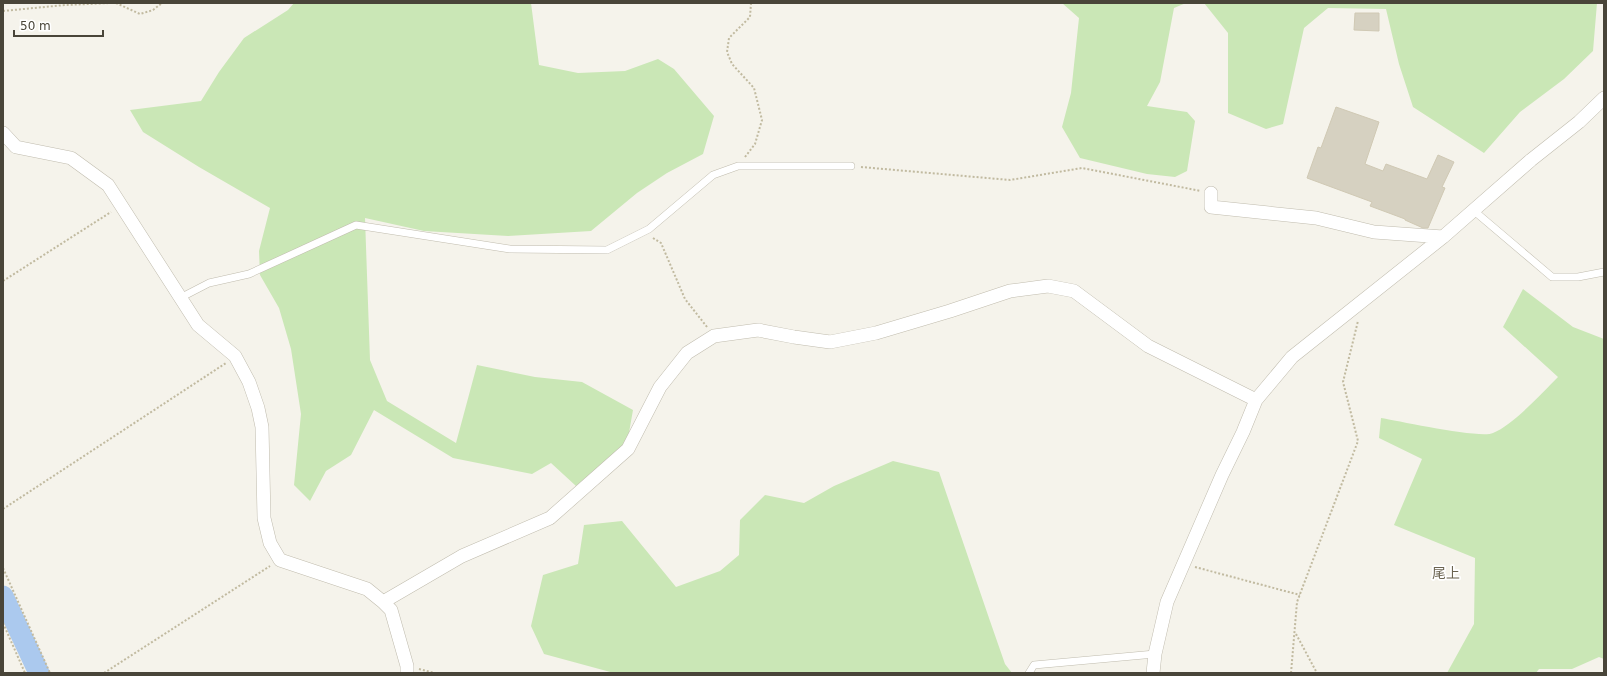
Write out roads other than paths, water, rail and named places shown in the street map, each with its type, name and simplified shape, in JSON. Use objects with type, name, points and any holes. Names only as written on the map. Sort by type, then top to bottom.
[{"type":"street","points":[[1153,673],[1155,654],[1167,602],[1256,400],[1292,357],[1443,237],[1531,160],[1579,122],[1604,98]]},
{"type":"street","points":[[3,134],[16,147],[71,158],[108,186],[198,325],[235,356],[249,382],[258,408],[262,427],[264,518],[270,543],[280,560],[367,589],[383,602],[391,610],[407,670]]},
{"type":"street","points":[[1211,193],[1211,207],[1316,218],[1374,232],[1443,237]]},
{"type":"street","points":[[383,602],[462,556],[550,518],[628,449],[660,387],[687,353],[714,336],[758,330],[830,342],[876,334],[950,312],[1010,291],[1048,286],[1074,291],[1148,346],[1256,400]]},
{"type":"lane","points":[[180,298],[209,283],[249,274],[356,226],[510,249],[607,250],[649,229],[712,175],[738,166],[851,166]]},
{"type":"lane","points":[[1474,210],[1552,277],[1578,277],[1604,272]]},
{"type":"lane","points":[[1029,673],[1034,665],[1155,654]]},
{"type":"waterway","points":[[3,596],[39,673]]},
{"type":"district","name":"尾上","points":[[1446,573]]}]
